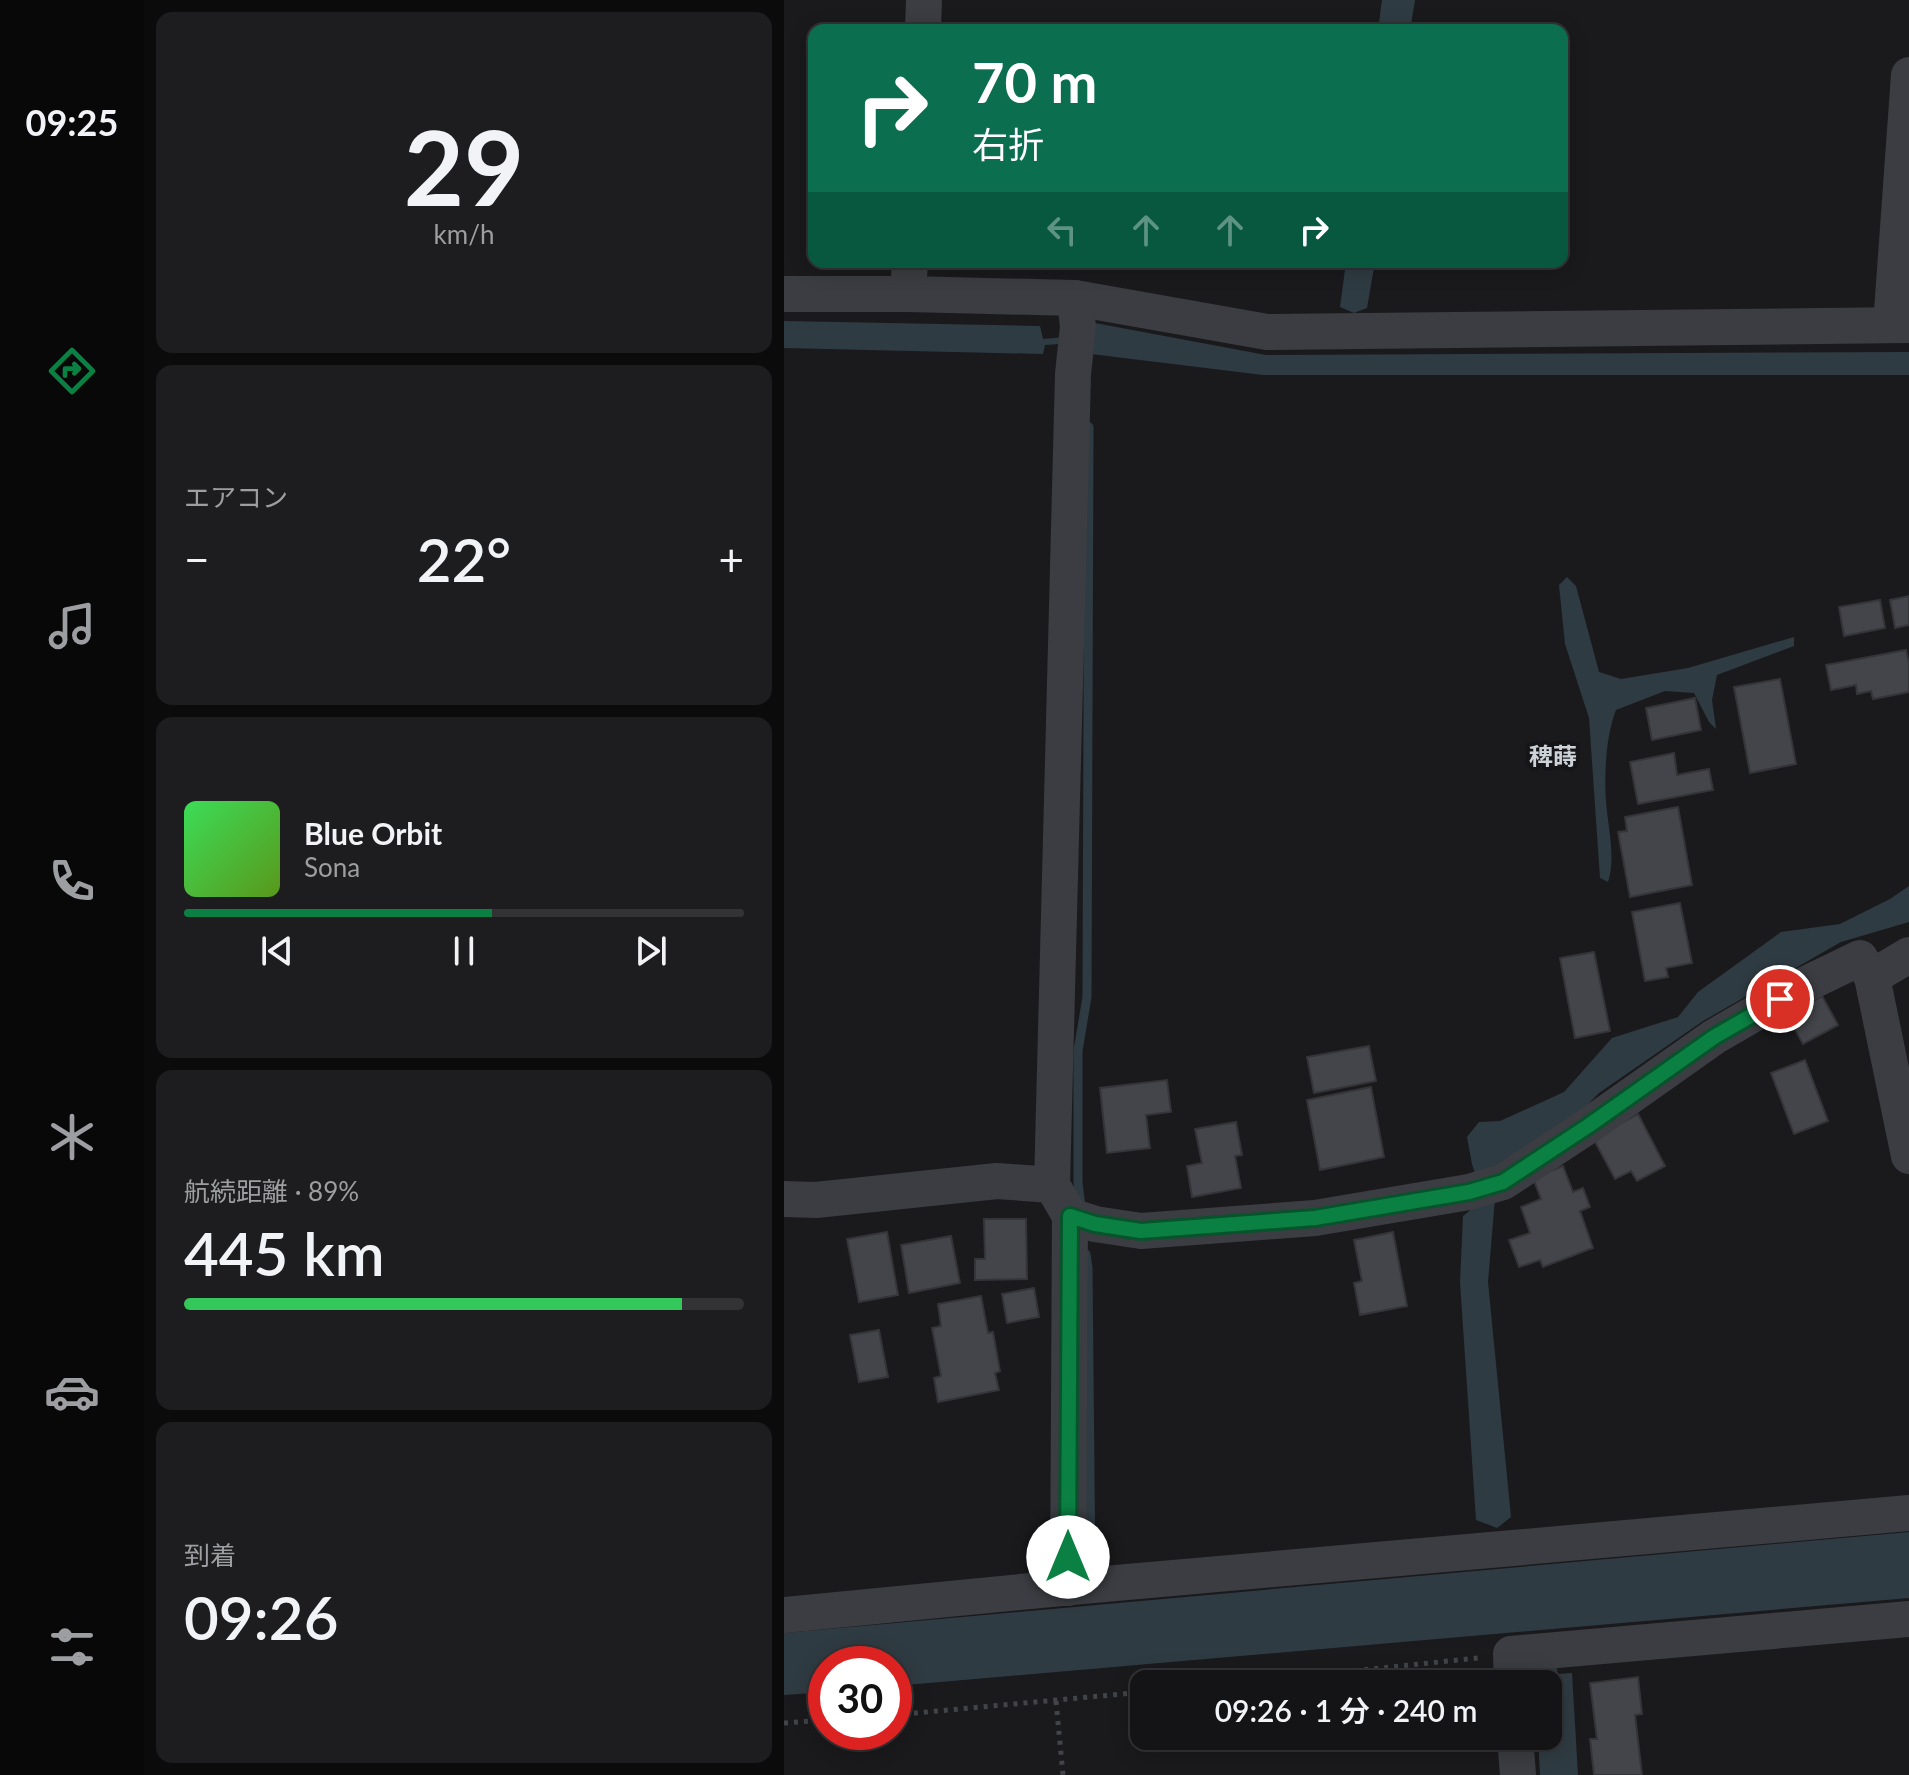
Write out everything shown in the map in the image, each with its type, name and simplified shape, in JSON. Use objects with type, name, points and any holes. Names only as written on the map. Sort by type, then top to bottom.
[{"type":"street","points":[[923,24],[924,0]]},
{"type":"street","points":[[784,294],[909,278],[1077,312],[1267,332],[1900,325],[1909,75]]},
{"type":"street","points":[[1077,312],[1052,1185],[1083,1220],[1141,1231],[1315,1218],[1486,1187],[1588,1126],[1714,1037],[1802,986],[1860,958],[1872,977],[1909,1156]]},
{"type":"street","points":[[1872,977],[1909,955]]},
{"type":"street","points":[[784,1199],[816,1200],[997,1181],[1052,1185]]},
{"type":"street","points":[[1083,1220],[1085,1586]]},
{"type":"street","points":[[784,1615],[1909,1513]]},
{"type":"street","points":[[1530,1660],[1909,1619]]},
{"type":"street","points":[[1516,1750],[1518,1775]]},
{"type":"path","points":[[1403,1670],[1530,1660]]},
{"type":"path","points":[[912,1713],[1130,1693]]},
{"type":"path","points":[[1056,1701],[1063,1775]]},
{"type":"path","points":[[784,1723],[808,1721]]},
{"type":"shaded area","points":[[1382,0],[1415,0],[1411,24],[1379,24]]},
{"type":"shaded area","points":[[1345,268],[1374,268],[1367,308],[1354,313],[1340,307]]},
{"type":"shaded area","points":[[784,321],[1040,326],[1043,339],[1090,335],[1095,323],[1266,355],[1909,352],[1909,375],[1263,375],[1091,354],[1090,342],[1045,345],[1043,354],[784,348]]},
{"type":"shaded area","points":[[1567,577],[1576,586],[1599,672],[1621,679],[1688,668],[1794,637],[1794,646],[1717,675],[1712,700],[1716,729],[1694,693],[1665,691],[1616,710],[1606,767],[1611,853],[1608,882],[1600,878],[1589,718],[1565,644],[1559,585]]},
{"type":"shaded area","points":[[1909,886],[1909,922],[1841,942],[1703,1021],[1599,1093],[1495,1198],[1488,1282],[1511,1517],[1497,1528],[1476,1520],[1460,1282],[1463,1216],[1483,1200],[1467,1137],[1479,1122],[1500,1121],[1564,1092],[1612,1038],[1678,1017],[1698,992],[1781,932],[1840,924]]},
{"type":"shaded area","points":[[1909,1532],[1909,1598],[912,1684],[912,1646],[808,1646],[808,1693],[784,1695],[784,1633]]},
{"type":"shaded area","points":[[1572,1673],[1578,1775],[1540,1775],[1539,1750],[1562,1750],[1562,1674]]},
{"type":"building","points":[[1909,596],[1909,625],[1895,628],[1890,600]]},
{"type":"building","points":[[1880,600],[1885,628],[1844,636],[1839,607]]},
{"type":"building","points":[[1906,650],[1909,692],[1873,699],[1871,691],[1857,694],[1856,685],[1831,690],[1826,665]]},
{"type":"building","points":[[1780,679],[1796,764],[1750,773],[1734,687]]},
{"type":"building","points":[[1695,698],[1701,730],[1652,740],[1646,708]]},
{"type":"building","points":[[1674,753],[1677,775],[1709,769],[1713,790],[1638,804],[1630,762]]},
{"type":"building","points":[[1678,807],[1692,885],[1630,897],[1618,832],[1627,831],[1625,817]]},
{"type":"building","points":[[1680,903],[1692,963],[1666,968],[1668,977],[1645,981],[1632,912]]},
{"type":"building","points":[[1594,952],[1610,1031],[1575,1038],[1560,958]]},
{"type":"building","points":[[1822,996],[1838,1025],[1803,1044],[1787,1015]]},
{"type":"building","points":[[1369,1046],[1376,1081],[1314,1093],[1307,1057]]},
{"type":"building","points":[[1805,1060],[1828,1121],[1794,1134],[1771,1073]]},
{"type":"building","points":[[1167,1080],[1171,1112],[1146,1115],[1150,1148],[1107,1153],[1100,1088]]},
{"type":"building","points":[[1371,1087],[1384,1157],[1320,1170],[1307,1100]]},
{"type":"building","points":[[1638,1114],[1665,1166],[1637,1181],[1631,1171],[1615,1179],[1593,1138]]},
{"type":"building","points":[[1236,1122],[1242,1155],[1235,1156],[1241,1188],[1192,1197],[1187,1166],[1202,1163],[1195,1129]]},
{"type":"building","points":[[1563,1166],[1573,1192],[1583,1188],[1590,1207],[1580,1211],[1593,1248],[1543,1267],[1540,1260],[1519,1267],[1509,1240],[1530,1233],[1521,1207],[1541,1199],[1533,1178]]},
{"type":"building","points":[[984,1219],[1026,1219],[1027,1279],[975,1280],[975,1259],[985,1259]]},
{"type":"building","points":[[887,1232],[898,1295],[859,1302],[847,1239]]},
{"type":"building","points":[[1393,1232],[1407,1306],[1360,1315],[1354,1283],[1362,1281],[1354,1240]]},
{"type":"building","points":[[951,1236],[960,1283],[909,1293],[901,1245]]},
{"type":"building","points":[[1034,1288],[1039,1317],[1007,1323],[1002,1294]]},
{"type":"building","points":[[981,1296],[988,1333],[993,1332],[1000,1371],[995,1373],[999,1390],[938,1402],[934,1378],[941,1376],[932,1328],[941,1326],[938,1304]]},
{"type":"building","points":[[879,1330],[888,1377],[859,1382],[850,1335]]},
{"type":"building","points":[[1638,1677],[1642,1714],[1635,1715],[1642,1775],[1594,1775],[1590,1739],[1597,1739],[1590,1683]]},
{"type":"waterway","points":[[1081,1207],[1078,1183],[1078,1051],[1087,997],[1089,427]]},
{"type":"waterway","points":[[1086,1254],[1091,1579]]},
{"type":"waterway","points":[[1551,1656],[1553,1670]]},
{"type":"district","name":"稗蒔","points":[[1553,755]]},
{"type":"route","points":[[1068,1557],[1070,1216],[1095,1224],[1141,1231],[1315,1218],[1469,1192],[1503,1182],[1714,1037],[1780,999]]}]
